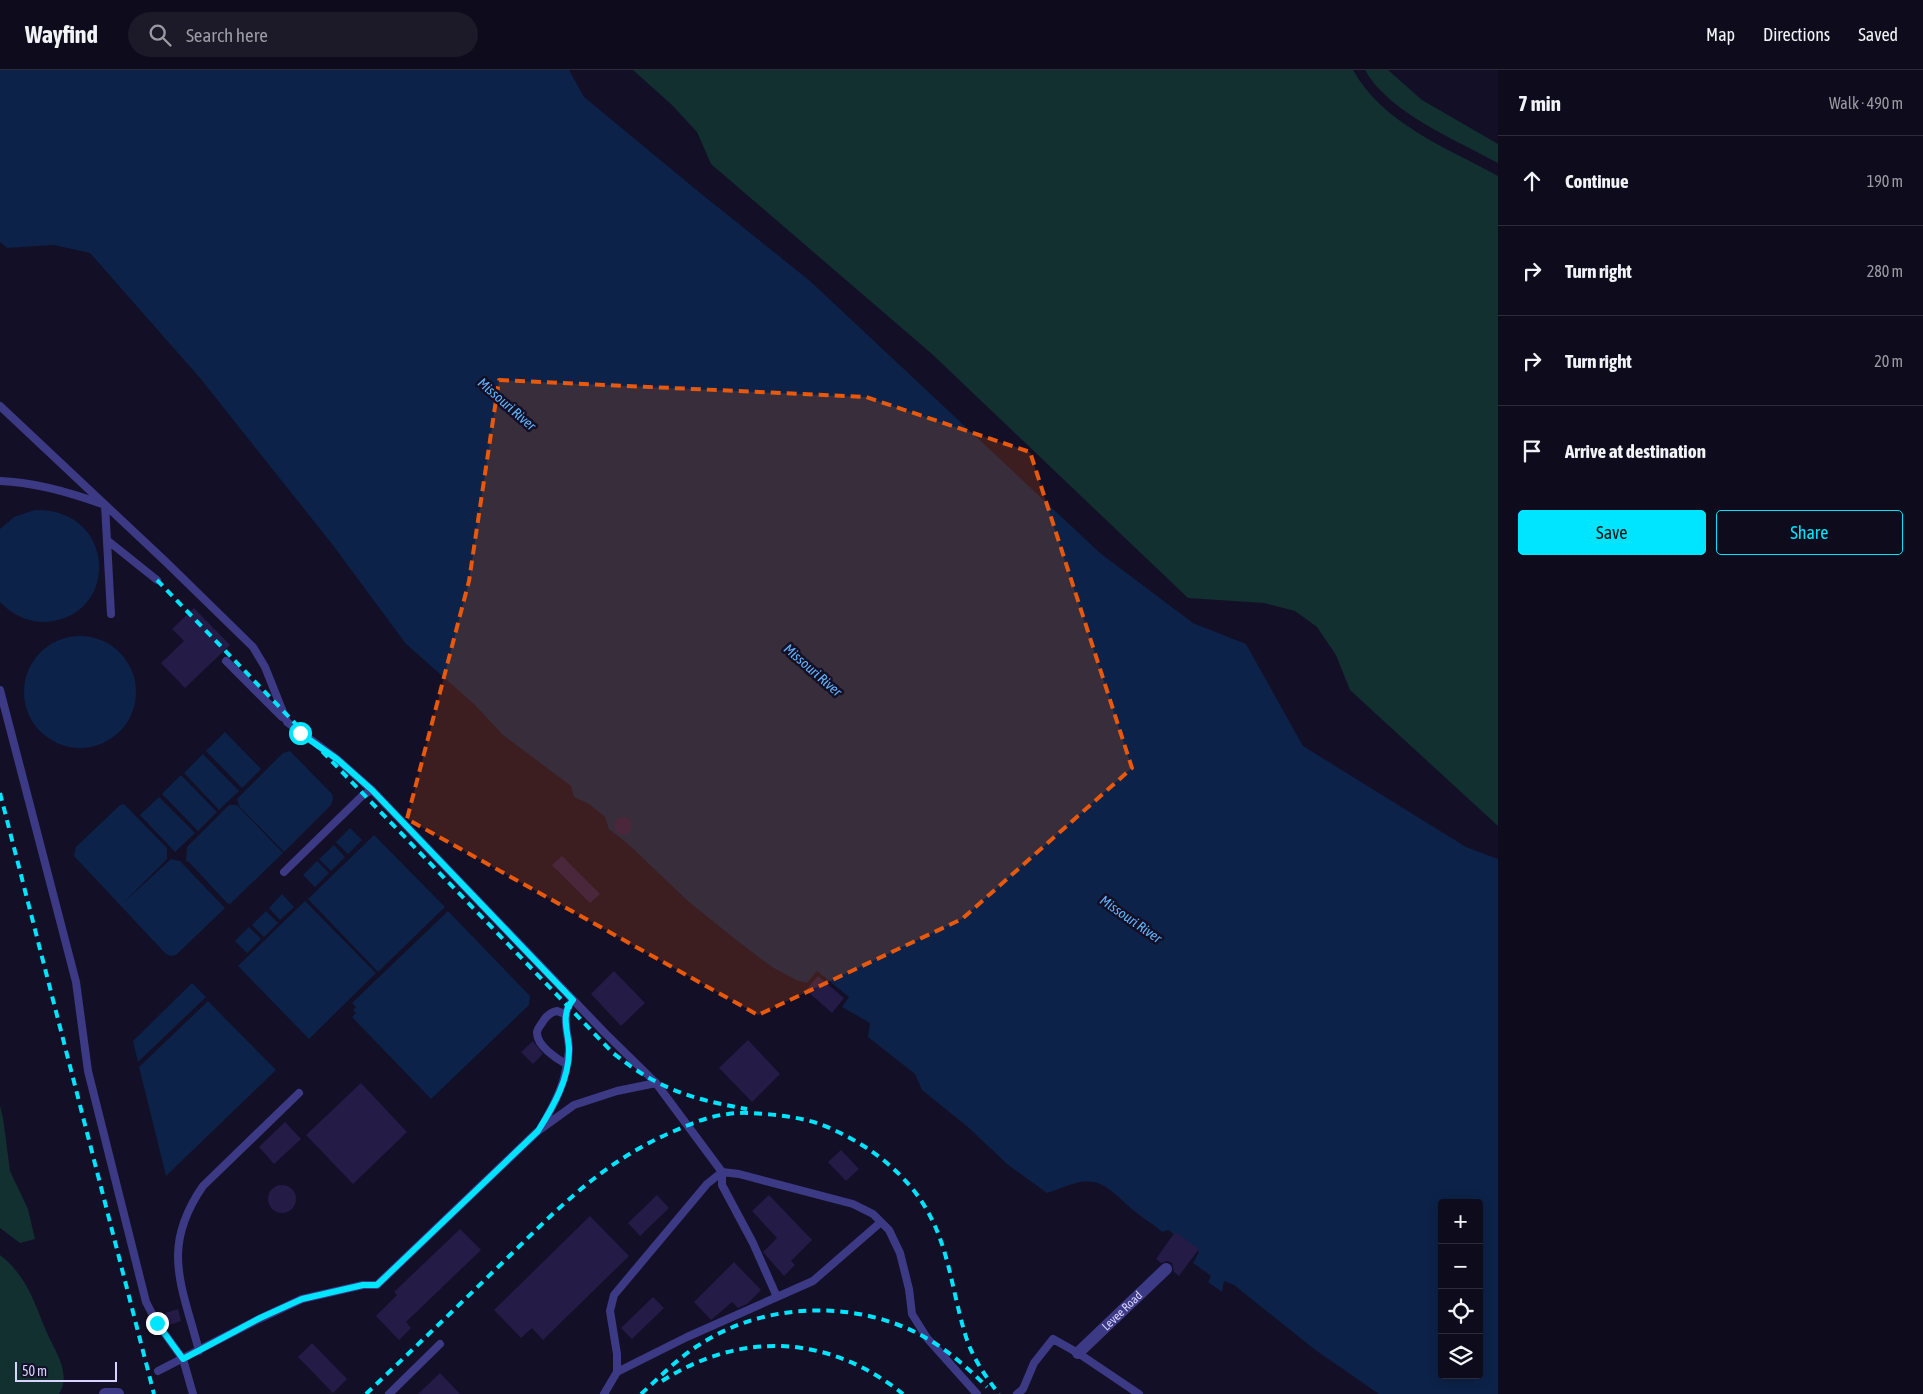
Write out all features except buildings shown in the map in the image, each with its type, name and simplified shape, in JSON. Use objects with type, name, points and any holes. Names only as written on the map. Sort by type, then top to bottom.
[{"type":"street","name":"Levee Road","points":[[1078,1353],[1166,1269]]},
{"type":"street","points":[[105,1394],[118,1394]]},
{"type":"lane","points":[[0,406],[253,647],[265,667],[287,722]]},
{"type":"lane","points":[[0,481],[36,486],[82,496],[105,505]]},
{"type":"lane","points":[[105,505],[111,614]]},
{"type":"lane","points":[[107,540],[156,580]]},
{"type":"lane","points":[[226,660],[287,722],[337,759],[372,790],[573,1000],[656,1083],[722,1172],[722,1185],[753,1243],[777,1297]]},
{"type":"lane","points":[[0,690],[76,982],[88,1071],[146,1302],[157,1323],[183,1359],[193,1394]]},
{"type":"lane","points":[[284,872],[363,795],[372,790]]},
{"type":"lane","points":[[538,1131],[555,1104],[564,1079],[569,1050],[565,1014],[567,1006],[573,1000]]},
{"type":"lane","points":[[565,1014],[557,1011],[546,1016],[537,1034],[539,1040],[553,1057],[566,1064]]},
{"type":"lane","points":[[158,1371],[260,1318],[302,1299],[363,1285],[377,1285],[538,1131],[574,1105],[617,1091],[656,1083]]},
{"type":"lane","points":[[198,1351],[177,1268],[177,1246],[182,1224],[192,1202],[203,1186],[299,1093]]},
{"type":"lane","points":[[604,1394],[616,1372],[617,1354],[610,1311],[614,1295],[707,1184],[722,1172],[739,1174],[853,1204],[872,1214],[889,1230],[900,1253],[909,1289],[912,1314],[927,1338],[977,1394]]},
{"type":"lane","points":[[616,1372],[687,1337],[813,1280],[881,1222]]},
{"type":"lane","points":[[1017,1394],[1023,1388],[1034,1362],[1053,1339],[1078,1353],[1139,1394]]},
{"type":"lane","points":[[389,1394],[440,1344]]},
{"type":"highlighted area","points":[[499,380],[866,397],[1030,452],[1132,768],[962,919],[758,1015],[407,819],[469,581]]},
{"type":"green space","points":[[633,70],[1353,70],[1365,89],[1398,119],[1437,144],[1498,176],[1498,826],[1350,690],[1336,655],[1317,627],[1295,611],[1264,603],[1188,598],[932,354],[711,164],[697,132],[672,105]]},
{"type":"green space","points":[[1365,70],[1388,70],[1422,100],[1498,144],[1498,163],[1444,135],[1407,112],[1376,85]]},
{"type":"green space","points":[[0,1106],[10,1171],[28,1209],[35,1239],[20,1243],[0,1228]]},
{"type":"green space","points":[[0,1255],[17,1272],[29,1290],[58,1355],[64,1379],[59,1394],[0,1394]]},
{"type":"water","name":"Missouri River","points":[[0,70],[569,70],[584,97],[810,281],[1100,553],[1193,623],[1246,644],[1303,746],[1466,847],[1498,859],[1498,1394],[1379,1394],[1314,1349],[1234,1285],[1224,1281],[1222,1292],[1208,1282],[1211,1276],[1193,1263],[1199,1252],[1168,1230],[1162,1232],[1105,1186],[1087,1181],[1047,1193],[1007,1164],[969,1128],[922,1090],[915,1074],[868,1037],[870,1023],[842,1007],[849,997],[817,971],[807,983],[796,980],[772,967],[740,943],[689,902],[628,844],[609,829],[605,817],[589,804],[574,797],[571,786],[503,735],[475,705],[406,644],[332,544],[200,378],[90,253],[54,245],[7,248],[0,242]]},
{"type":"water","points":[[35,510],[62,514],[82,526],[94,544],[99,564],[96,585],[86,603],[69,616],[44,622],[32,621],[20,616],[0,602],[0,529],[14,517]]},
{"type":"water","points":[[80,636],[102,640],[120,652],[132,670],[136,692],[132,714],[120,732],[102,744],[80,748],[58,744],[40,732],[28,714],[24,692],[28,670],[40,652],[58,640]]},
{"type":"water","points":[[225,732],[261,769],[242,788],[206,751]]},
{"type":"water","points":[[290,751],[332,794],[333,799],[331,805],[284,852],[239,806],[237,799],[283,753]]},
{"type":"water","points":[[203,754],[239,791],[219,810],[184,773]]},
{"type":"water","points":[[181,775],[217,812],[198,831],[162,794]]},
{"type":"water","points":[[159,797],[195,833],[175,852],[140,815]]},
{"type":"water","points":[[124,804],[167,848],[167,859],[123,903],[171,859],[180,861],[225,908],[176,955],[170,956],[165,953],[74,856],[76,847],[120,805]]},
{"type":"water","points":[[229,805],[237,805],[283,853],[230,904],[188,861],[186,862],[187,847]]},
{"type":"water","points":[[350,828],[362,840],[348,854],[336,842]]},
{"type":"water","points":[[374,835],[445,907],[378,972],[308,899]]},
{"type":"water","points":[[334,845],[345,857],[331,871],[319,859]]},
{"type":"water","points":[[317,861],[329,873],[315,887],[303,875]]},
{"type":"water","points":[[282,894],[294,907],[280,920],[269,908]]},
{"type":"water","points":[[305,901],[376,973],[309,1039],[238,966]]},
{"type":"water","points":[[266,911],[278,923],[264,937],[252,925]]},
{"type":"water","points":[[448,911],[530,996],[529,1005],[431,1099],[352,1017],[356,1013],[353,1010],[356,1007],[352,1003]]},
{"type":"water","points":[[249,927],[261,939],[247,953],[235,941]]},
{"type":"water","points":[[192,983],[206,997],[138,1062],[133,1041]]},
{"type":"water","points":[[208,1001],[276,1070],[166,1176],[139,1067]]},
{"type":"railway","points":[[157,580],[613,1053],[645,1076],[676,1091],[709,1101],[747,1109]]},
{"type":"railway","points":[[0,793],[154,1394]]},
{"type":"railway","points":[[366,1394],[557,1210],[599,1175],[621,1159],[679,1129],[700,1121],[732,1113],[791,1117],[825,1126],[868,1149],[907,1182],[927,1209],[936,1227],[948,1264],[967,1340],[981,1368],[999,1394]]},
{"type":"railway","points":[[641,1394],[684,1356],[725,1330],[753,1320],[783,1313],[813,1310],[873,1317],[901,1326],[944,1349],[987,1387]]},
{"type":"railway","points":[[662,1381],[692,1364],[723,1353],[754,1347],[785,1346],[815,1351],[845,1360],[875,1374],[903,1394]]},
{"type":"route","points":[[157,1323],[183,1359],[260,1318],[302,1299],[363,1285],[377,1285],[538,1131],[555,1104],[564,1079],[569,1050],[565,1014],[567,1006],[573,1000],[372,790],[337,759],[300,733]]}]
